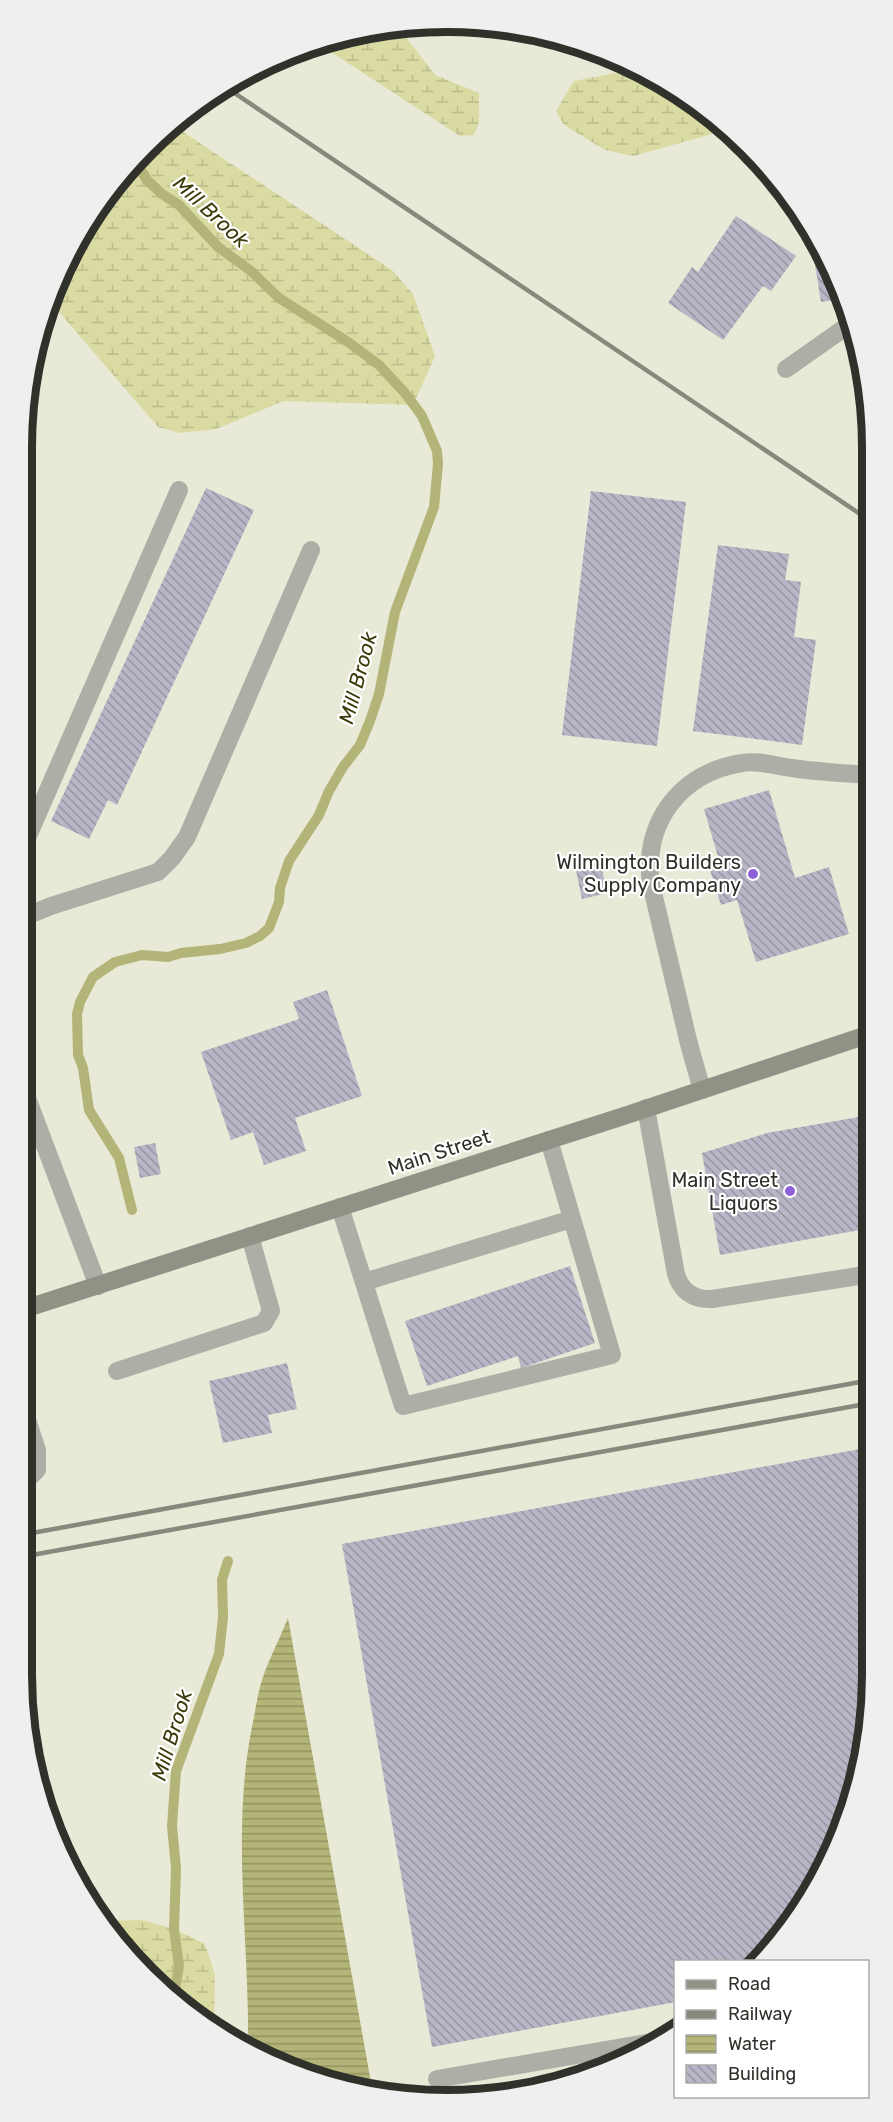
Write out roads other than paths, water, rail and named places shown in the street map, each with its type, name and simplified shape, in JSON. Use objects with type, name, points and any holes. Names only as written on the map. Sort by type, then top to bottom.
[{"type":"main road","name":"Main Street","points":[[32,1307],[862,1037]]},
{"type":"lane","points":[[786,369],[844,328]]},
{"type":"lane","points":[[32,827],[179,489]]},
{"type":"lane","points":[[32,913],[158,872],[172,858],[187,837],[310,550]]},
{"type":"lane","points":[[702,1090],[651,884],[651,849],[656,828],[680,792],[692,781],[742,763],[758,762],[793,768],[862,774]]},
{"type":"lane","points":[[646,1108],[676,1274],[686,1291],[698,1298],[712,1299],[862,1275]]},
{"type":"lane","points":[[32,1111],[98,1286]]},
{"type":"lane","points":[[340,1207],[404,1406],[612,1355],[549,1140]]},
{"type":"lane","points":[[364,1282],[572,1220]]},
{"type":"lane","points":[[117,1371],[264,1323],[271,1311],[250,1236]]},
{"type":"lane","points":[[32,1435],[37,1450],[37,1470],[32,1475]]},
{"type":"lane","points":[[436,2079],[636,2045]]},
{"type":"water","points":[[288,1618],[371,2084],[313,2068],[248,2040],[242,1844],[243,1804],[246,1763],[256,1705],[261,1682]]},
{"type":"waterway","name":"Mill Brook","points":[[132,1210],[119,1158],[89,1110],[83,1068],[78,1055],[77,1014],[80,1002],[93,977],[115,962],[142,955],[168,957],[181,953],[220,949],[246,943],[269,928],[279,902],[280,888],[289,861],[319,815],[343,767],[360,745],[370,721],[379,694],[395,612],[434,507],[438,464],[437,451],[422,416],[405,393],[379,365],[348,342],[279,298],[251,271],[218,247],[179,205],[147,180],[139,167]]},
{"type":"waterway","name":"Mill Brook","points":[[175,1990],[179,1966],[174,1929],[176,1868],[172,1826],[176,1771],[219,1654],[223,1617],[222,1580],[228,1561]]},
{"type":"railway","points":[[232,91],[862,515]]},
{"type":"railway","points":[[32,1533],[862,1382]]},
{"type":"railway","points":[[32,1555],[862,1405]]},
{"type":"place","name":"Wilmington Builders Supply Company","points":[[753,874]]},
{"type":"place","name":"Main Street Liquors","points":[[790,1191]]}]
